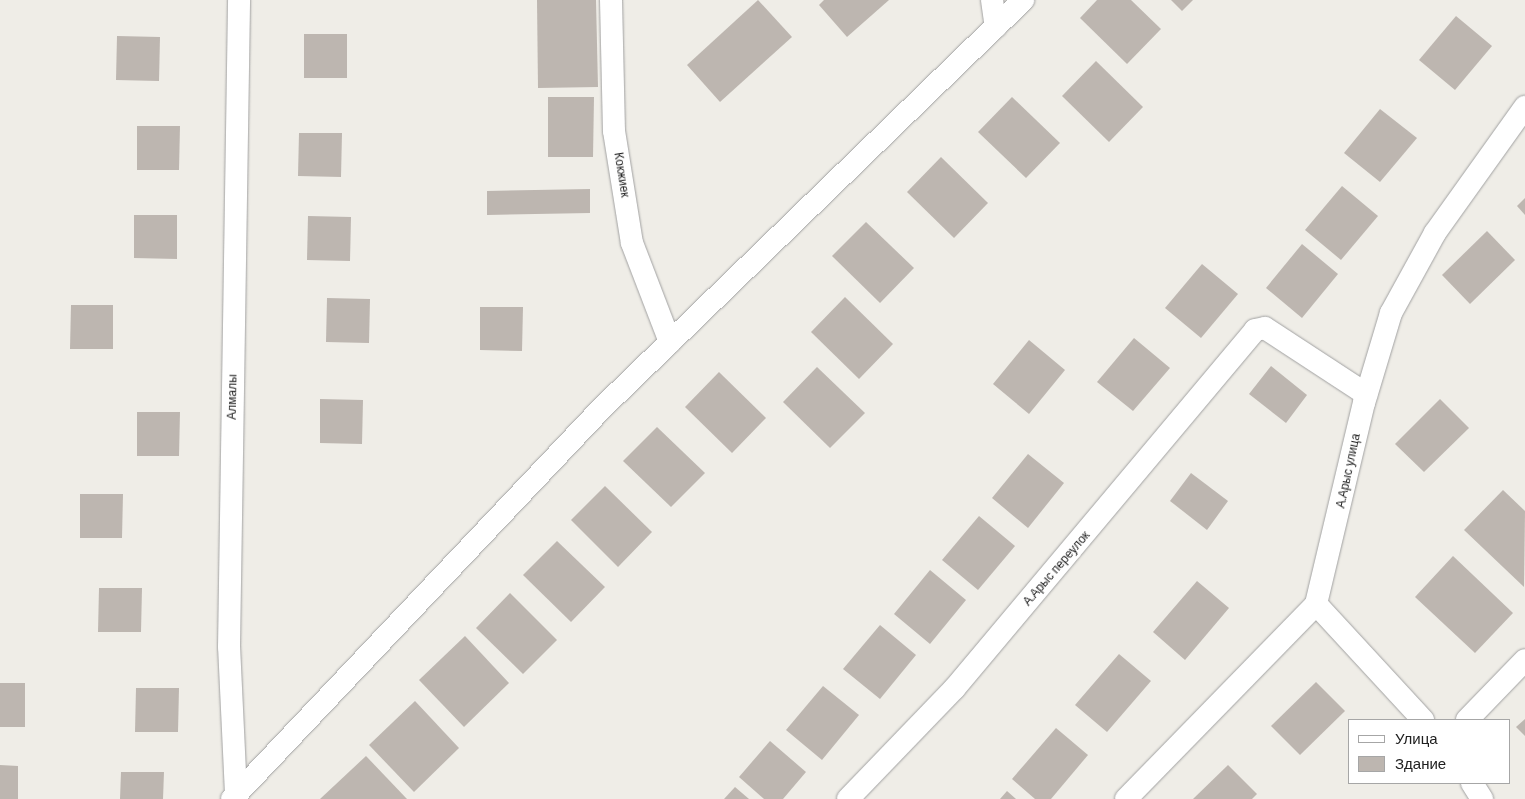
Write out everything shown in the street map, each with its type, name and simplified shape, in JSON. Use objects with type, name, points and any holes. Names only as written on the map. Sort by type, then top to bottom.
[{"type":"street","name":"Алмалы","points":[[234,797],[229,647],[239,0]]},
{"type":"street","name":"Кокжиек","points":[[611,0],[614,131],[632,243],[670,342]]},
{"type":"street","points":[[992,0],[996,27]]},
{"type":"street","points":[[234,797],[491,523],[670,342],[1023,0]]},
{"type":"street","name":"А.Арыс улица","points":[[1316,604],[1366,394],[1392,313],[1434,233],[1525,107]]},
{"type":"street","name":"А.Арыс переулок","points":[[848,799],[954,688],[1255,330],[1265,328],[1366,394]]},
{"type":"street","points":[[1126,799],[1316,604],[1422,719]]},
{"type":"street","points":[[1468,719],[1525,660]]},
{"type":"street","points":[[1473,784],[1482,799]]},
{"type":"building","points":[[537,0],[596,0],[598,87],[538,88]]},
{"type":"building","points":[[758,0],[792,37],[720,102],[687,65]]},
{"type":"building","points":[[824,0],[889,0],[847,37],[819,5]]},
{"type":"building","points":[[1097,0],[1131,0],[1161,29],[1127,64],[1080,18]]},
{"type":"building","points":[[1171,0],[1193,0],[1182,11]]},
{"type":"building","points":[[1456,16],[1492,46],[1455,90],[1419,60]]},
{"type":"building","points":[[304,34],[347,34],[347,78],[304,78]]},
{"type":"building","points":[[117,36],[160,37],[159,81],[116,80]]},
{"type":"building","points":[[1096,61],[1143,107],[1109,142],[1062,96]]},
{"type":"building","points":[[548,97],[594,97],[593,157],[548,157]]},
{"type":"building","points":[[1012,97],[1060,143],[1026,178],[978,132]]},
{"type":"building","points":[[1380,109],[1417,138],[1380,182],[1344,153]]},
{"type":"building","points":[[137,126],[180,126],[179,170],[137,170]]},
{"type":"building","points":[[299,133],[342,133],[341,177],[298,176]]},
{"type":"building","points":[[941,157],[988,203],[954,238],[907,192]]},
{"type":"building","points":[[1342,186],[1378,216],[1341,260],[1305,230]]},
{"type":"building","points":[[590,189],[590,213],[487,215],[487,191]]},
{"type":"building","points":[[1525,198],[1525,215],[1517,206]]},
{"type":"building","points":[[134,215],[177,215],[177,259],[134,258]]},
{"type":"building","points":[[308,216],[351,217],[350,261],[307,260]]},
{"type":"building","points":[[866,222],[914,268],[880,303],[832,256]]},
{"type":"building","points":[[1487,231],[1515,260],[1470,304],[1442,275]]},
{"type":"building","points":[[1302,244],[1338,274],[1302,318],[1266,288]]},
{"type":"building","points":[[1202,264],[1238,294],[1201,338],[1165,308]]},
{"type":"building","points":[[845,297],[893,344],[859,379],[811,332]]},
{"type":"building","points":[[327,298],[370,299],[369,343],[326,342]]},
{"type":"building","points":[[71,305],[113,305],[113,349],[70,349]]},
{"type":"building","points":[[480,307],[523,307],[522,351],[480,350]]},
{"type":"building","points":[[1134,338],[1170,368],[1133,411],[1097,382]]},
{"type":"building","points":[[1029,340],[1065,370],[1029,414],[993,384]]},
{"type":"building","points":[[1271,366],[1307,395],[1286,423],[1249,394]]},
{"type":"building","points":[[817,367],[865,413],[830,448],[783,402]]},
{"type":"building","points":[[719,372],[766,418],[732,453],[685,407]]},
{"type":"building","points":[[320,399],[363,400],[362,444],[320,443]]},
{"type":"building","points":[[1440,399],[1469,428],[1424,472],[1395,444]]},
{"type":"building","points":[[137,412],[180,412],[179,456],[137,456]]},
{"type":"building","points":[[657,427],[705,473],[671,507],[623,461]]},
{"type":"building","points":[[1028,454],[1064,483],[1028,528],[992,498]]},
{"type":"building","points":[[1191,473],[1228,501],[1207,530],[1170,501]]},
{"type":"building","points":[[605,486],[652,532],[618,567],[571,520]]},
{"type":"building","points":[[1503,490],[1525,511],[1524,587],[1464,530]]},
{"type":"building","points":[[80,494],[123,494],[122,538],[80,538]]},
{"type":"building","points":[[979,516],[1015,546],[978,590],[942,560]]},
{"type":"building","points":[[557,541],[605,587],[571,622],[523,575]]},
{"type":"building","points":[[1453,556],[1513,613],[1475,653],[1415,597]]},
{"type":"building","points":[[930,570],[966,600],[930,644],[894,614]]},
{"type":"building","points":[[1197,581],[1229,608],[1185,660],[1153,632]]},
{"type":"building","points":[[99,588],[142,588],[141,632],[98,632]]},
{"type":"building","points":[[510,593],[557,640],[523,674],[476,628]]},
{"type":"building","points":[[880,625],[916,655],[880,699],[843,669]]},
{"type":"building","points":[[465,636],[509,683],[464,727],[419,680]]},
{"type":"building","points":[[1119,654],[1151,681],[1107,732],[1075,705]]},
{"type":"building","points":[[1316,682],[1345,711],[1300,755],[1271,726]]},
{"type":"building","points":[[0,683],[25,683],[25,727],[0,727]]},
{"type":"building","points":[[823,686],[859,715],[822,760],[786,730]]},
{"type":"building","points":[[136,688],[179,688],[178,732],[135,732]]},
{"type":"building","points":[[415,701],[459,748],[414,792],[369,745]]},
{"type":"building","points":[[1525,719],[1525,736],[1516,727]]},
{"type":"building","points":[[1056,728],[1088,755],[1051,799],[1035,799],[1012,779]]},
{"type":"building","points":[[770,741],[806,772],[783,799],[764,799],[739,777]]},
{"type":"building","points":[[366,756],[407,799],[320,799]]},
{"type":"building","points":[[0,765],[18,766],[18,799],[0,799]]},
{"type":"building","points":[[1228,765],[1257,794],[1252,799],[1193,799]]},
{"type":"building","points":[[121,772],[164,772],[163,799],[120,799]]},
{"type":"building","points":[[735,787],[749,799],[724,799]]},
{"type":"building","points":[[1007,791],[1016,799],[1000,799]]}]
